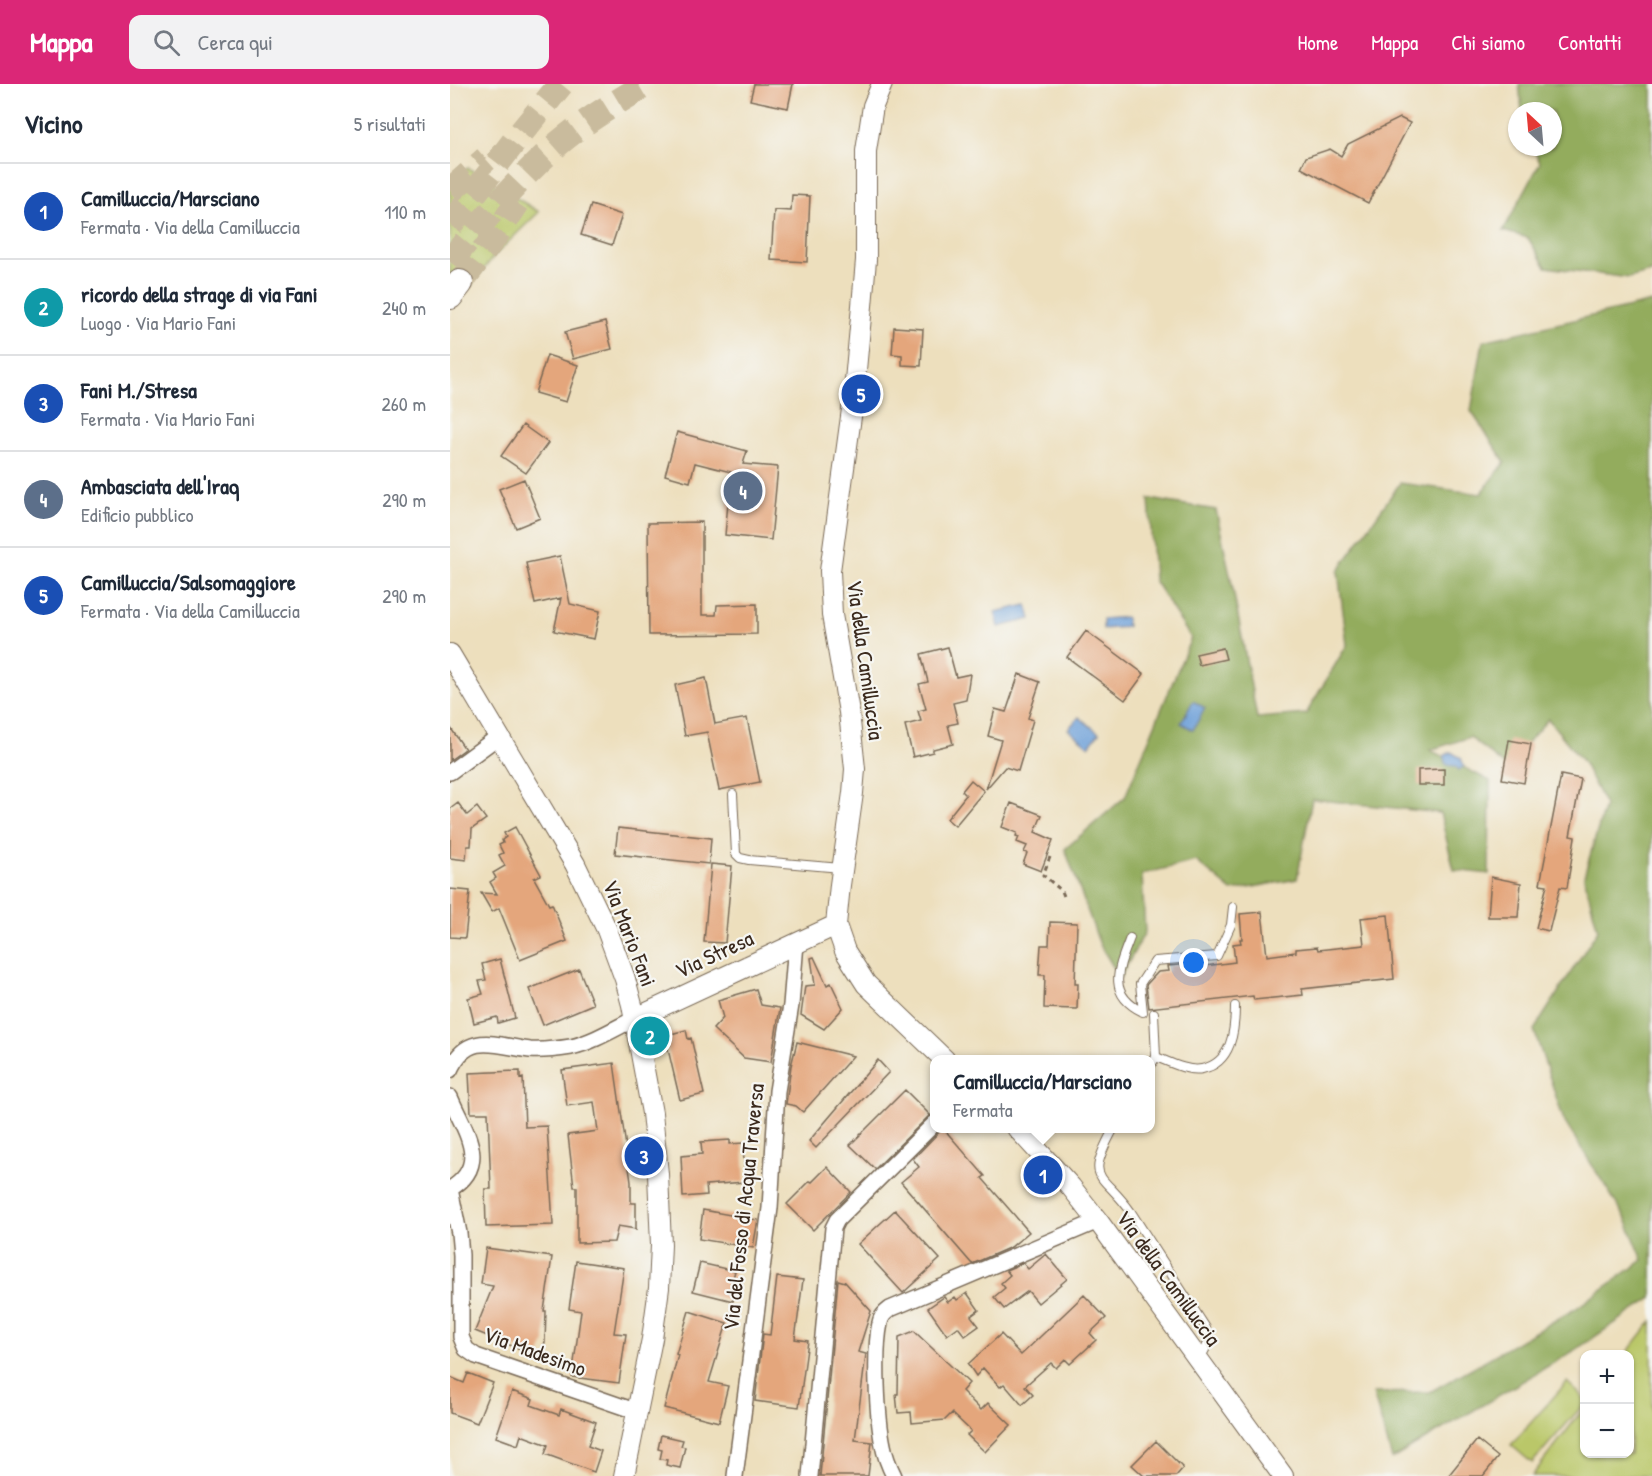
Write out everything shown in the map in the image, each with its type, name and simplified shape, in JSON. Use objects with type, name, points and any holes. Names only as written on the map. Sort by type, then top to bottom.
[{"type":"main road","name":"Via della Camilluccia","points":[[882,84],[872,112],[866,151],[866,260],[853,402],[830,571],[832,615],[849,712],[855,769],[854,793],[836,925],[845,951],[866,984],[941,1055]]},
{"type":"main road","name":"Via Mario Fani","points":[[450,654],[568,850],[601,916],[625,979],[634,1019],[652,1113],[661,1233],[657,1303],[624,1476]]},
{"type":"main road","name":"Via Stresa","points":[[634,1019],[836,925]]},
{"type":"main road","name":"Via della Camilluccia","points":[[1022,1133],[1071,1187],[1098,1221],[1278,1472]]},
{"type":"street","points":[[450,772],[499,736]]},
{"type":"street","name":"Via del Fosso di Acqua Traversa","points":[[735,1476],[770,1208],[777,1091],[791,1005],[796,943]]},
{"type":"street","name":"Via Stresa","points":[[450,1070],[462,1052],[482,1042],[537,1050],[569,1047],[595,1039],[634,1019]]},
{"type":"street","points":[[450,1097],[473,1152],[470,1166],[462,1180],[450,1189]]},
{"type":"street","points":[[810,1476],[832,1232],[837,1220],[930,1128]]},
{"type":"street","name":"Via Madesimo","points":[[450,1189],[461,1255],[461,1337],[468,1351],[476,1356],[638,1412]]},
{"type":"street","points":[[894,1476],[885,1456],[880,1427],[878,1350],[883,1315],[890,1309],[1098,1221]]},
{"type":"lane","points":[[733,794],[738,857],[749,860],[842,868]]},
{"type":"lane","points":[[1130,938],[1119,966],[1118,982],[1122,995],[1130,1006],[1143,1012],[1140,984],[1155,961],[1217,956],[1231,924],[1233,908]]},
{"type":"lane","points":[[1154,1013],[1156,1058],[1182,1067],[1202,1070],[1218,1060],[1231,1043],[1234,1034],[1235,1006]]},
{"type":"lane","points":[[1112,1133],[1096,1169],[1100,1178],[1120,1197],[1131,1212],[1206,1328],[1209,1335],[1206,1349],[1199,1360]]},
{"type":"path","points":[[1050,857],[1043,875],[1062,891],[1065,899]]},
{"type":"green space","points":[[1519,84],[1652,84],[1652,272],[1629,278],[1546,267],[1528,238],[1503,231],[1540,163],[1537,156],[1562,156],[1562,102],[1521,102]]},
{"type":"green space","points":[[468,168],[539,212],[495,255],[468,289],[450,284],[450,181]]},
{"type":"green space","points":[[1652,302],[1652,1298],[1575,1350],[1392,1459],[1373,1393],[1430,1392],[1575,1309],[1643,1260],[1625,1217],[1564,1121],[1534,1030],[1598,930],[1584,876],[1605,805],[1583,762],[1548,719],[1506,767],[1470,737],[1430,750],[1490,781],[1489,874],[1454,870],[1440,813],[1312,799],[1297,879],[1232,891],[1196,861],[1142,874],[1145,932],[1120,978],[1100,945],[1065,849],[1125,797],[1191,638],[1154,580],[1149,499],[1216,510],[1257,718],[1306,714],[1347,645],[1338,571],[1400,483],[1481,494],[1505,462],[1471,411],[1483,341]]},
{"type":"green space","points":[[1652,1321],[1652,1476],[1532,1476],[1580,1413],[1580,1458],[1634,1458],[1634,1350],[1629,1350]]},
{"type":"green space","points":[[1567,1382],[1580,1394],[1580,1409],[1532,1463],[1511,1445]]},
{"type":"water","points":[[1027,605],[1031,619],[999,627],[995,612]]},
{"type":"water","points":[[1126,617],[1127,627],[1103,629],[1103,619]]},
{"type":"water","points":[[1193,701],[1205,708],[1193,730],[1181,723]]},
{"type":"water","points":[[1079,717],[1099,733],[1089,746],[1068,729]]},
{"type":"water","points":[[1451,752],[1461,758],[1464,766],[1459,770],[1445,763],[1444,756]]},
{"type":"building","points":[[754,84],[793,84],[788,108],[750,100]]},
{"type":"building","points":[[1400,118],[1410,123],[1368,203],[1301,168],[1306,157],[1330,149],[1341,156],[1348,144]]},
{"type":"building","points":[[792,195],[810,196],[807,262],[771,260],[774,210],[791,211]]},
{"type":"building","points":[[591,205],[622,215],[612,245],[581,235]]},
{"type":"building","points":[[605,322],[612,349],[573,359],[565,332]]},
{"type":"building","points":[[894,327],[923,329],[921,366],[902,365],[902,355],[892,354]]},
{"type":"building","points":[[547,355],[578,365],[566,402],[535,393]]},
{"type":"building","points":[[523,425],[548,443],[526,473],[501,456]]},
{"type":"building","points":[[677,432],[747,451],[743,464],[778,467],[771,540],[725,535],[731,472],[695,463],[690,482],[665,475]]},
{"type":"building","points":[[524,479],[540,518],[516,528],[499,489]]},
{"type":"building","points":[[702,522],[702,615],[716,615],[717,605],[757,604],[757,634],[649,635],[648,523]]},
{"type":"building","points":[[560,556],[570,604],[600,611],[594,639],[554,631],[561,598],[535,604],[526,563]]},
{"type":"building","points":[[1086,631],[1144,674],[1125,700],[1067,657]]},
{"type":"building","points":[[948,647],[956,677],[970,674],[966,700],[953,703],[958,723],[948,725],[953,744],[913,757],[905,725],[921,721],[918,711],[926,709],[919,684],[928,682],[921,654]]},
{"type":"building","points":[[1223,648],[1226,659],[1199,665],[1196,654]]},
{"type":"building","points":[[1019,674],[1040,682],[1028,718],[1033,720],[1018,771],[1005,767],[986,789],[1001,740],[988,736],[995,709],[1006,712]]},
{"type":"building","points":[[706,678],[715,724],[747,718],[760,782],[719,790],[707,732],[685,736],[675,685]]},
{"type":"building","points":[[450,727],[465,749],[450,760]]},
{"type":"building","points":[[1509,740],[1531,744],[1524,783],[1502,779]]},
{"type":"building","points":[[1444,769],[1444,785],[1418,785],[1418,770]]},
{"type":"building","points":[[1561,775],[1581,779],[1570,836],[1575,837],[1567,888],[1560,887],[1549,931],[1536,928],[1547,885],[1540,884]]},
{"type":"building","points":[[971,780],[984,791],[955,826],[947,819],[966,795],[962,791]]},
{"type":"building","points":[[458,803],[467,815],[477,807],[486,819],[472,829],[471,846],[467,846],[466,860],[450,858],[450,809]]},
{"type":"building","points":[[1011,803],[1042,815],[1035,832],[1053,840],[1041,871],[1023,864],[1027,846],[1017,842],[1019,837],[1016,836],[1017,833],[1002,827]]},
{"type":"building","points":[[515,827],[541,875],[534,878],[549,905],[552,904],[567,941],[520,960],[499,908],[492,912],[481,893],[497,894],[490,882],[496,878],[493,873],[505,866],[499,855],[503,853],[499,845],[506,837],[504,833]]},
{"type":"building","points":[[618,828],[711,838],[709,864],[615,854]]},
{"type":"building","points":[[711,864],[732,866],[725,943],[704,942]]},
{"type":"building","points":[[1491,877],[1521,883],[1518,917],[1488,917]]},
{"type":"building","points":[[450,889],[470,891],[465,938],[450,937]]},
{"type":"building","points":[[1262,912],[1267,956],[1296,952],[1296,949],[1317,947],[1318,950],[1364,945],[1361,918],[1388,915],[1394,979],[1302,989],[1303,995],[1254,1000],[1253,996],[1149,1008],[1146,985],[1158,972],[1169,971],[1168,966],[1205,963],[1205,966],[1235,962],[1233,944],[1241,943],[1240,939],[1242,939],[1240,914]]},
{"type":"building","points":[[1050,922],[1077,923],[1075,984],[1078,984],[1077,1009],[1044,1008],[1045,975],[1039,975],[1041,945],[1049,945]]},
{"type":"building","points":[[814,957],[827,985],[831,983],[843,1008],[824,1029],[801,1015],[805,986],[815,985],[811,958]]},
{"type":"building","points":[[500,959],[515,1018],[498,1023],[497,1017],[474,1023],[468,998],[483,994],[479,981],[486,980],[482,964]]},
{"type":"building","points":[[579,969],[593,1004],[543,1025],[529,989]]},
{"type":"building","points":[[756,989],[761,1005],[780,1008],[771,1062],[744,1058],[713,1029],[723,1018],[718,1000]]},
{"type":"building","points":[[686,1030],[688,1039],[691,1038],[704,1094],[680,1100],[667,1045],[670,1045],[667,1035]]},
{"type":"building","points":[[797,1042],[853,1056],[803,1112],[796,1106],[786,1104]]},
{"type":"building","points":[[878,1060],[889,1072],[816,1148],[809,1141]]},
{"type":"building","points":[[614,1063],[631,1182],[631,1203],[636,1203],[636,1229],[618,1226],[614,1242],[577,1243],[577,1187],[574,1187],[568,1135],[598,1131],[594,1102],[567,1106],[562,1070]]},
{"type":"building","points":[[520,1071],[520,1079],[523,1078],[525,1127],[547,1126],[553,1225],[486,1227],[485,1189],[491,1189],[488,1113],[471,1113],[469,1073]]},
{"type":"building","points":[[905,1090],[930,1115],[875,1169],[850,1145]]},
{"type":"building","points":[[938,1133],[947,1133],[985,1176],[982,1178],[1029,1232],[1011,1247],[972,1264],[901,1182],[919,1167],[913,1159]]},
{"type":"building","points":[[730,1140],[730,1144],[743,1143],[745,1182],[706,1185],[707,1195],[683,1197],[681,1156],[702,1154],[701,1142]]},
{"type":"building","points":[[827,1167],[851,1192],[813,1230],[787,1204]]},
{"type":"building","points":[[703,1210],[758,1220],[753,1248],[699,1239]]},
{"type":"building","points":[[895,1210],[940,1259],[903,1293],[858,1244]]},
{"type":"building","points":[[486,1248],[552,1257],[544,1311],[546,1311],[545,1342],[539,1357],[475,1331],[493,1286],[481,1284]]},
{"type":"building","points":[[1046,1254],[1067,1279],[1038,1303],[1028,1291],[1004,1309],[994,1297],[1005,1288],[1001,1283],[1010,1275],[1006,1270],[1023,1263],[1028,1269]]},
{"type":"building","points":[[576,1261],[624,1268],[614,1333],[626,1334],[619,1383],[572,1377],[581,1311],[569,1309]]},
{"type":"building","points":[[700,1263],[735,1271],[733,1278],[738,1280],[733,1301],[693,1291]]},
{"type":"building","points":[[777,1277],[803,1280],[795,1339],[808,1341],[799,1407],[755,1401],[763,1334],[770,1335]]},
{"type":"building","points":[[838,1280],[845,1282],[871,1311],[858,1352],[866,1354],[855,1440],[872,1442],[868,1476],[820,1476]]},
{"type":"building","points":[[967,1293],[979,1310],[971,1316],[979,1326],[965,1336],[958,1327],[947,1335],[928,1308],[944,1297],[948,1302],[955,1297],[957,1300]]},
{"type":"building","points":[[1084,1295],[1106,1318],[1090,1333],[1096,1340],[1070,1364],[1065,1359],[1056,1368],[1051,1363],[1025,1386],[1033,1395],[1022,1405],[1004,1384],[1000,1387],[983,1368],[976,1376],[968,1364],[1001,1334],[1021,1355]]},
{"type":"building","points":[[689,1311],[727,1323],[709,1382],[728,1386],[719,1422],[664,1408],[678,1355],[676,1354]]},
{"type":"building","points":[[914,1331],[969,1383],[962,1391],[981,1410],[988,1403],[1011,1425],[985,1452],[967,1435],[971,1431],[952,1413],[945,1420],[912,1423],[911,1412],[898,1413],[896,1394],[898,1394],[899,1337]]},
{"type":"building","points":[[468,1373],[493,1383],[477,1423],[450,1413],[450,1377],[464,1383]]},
{"type":"building","points":[[512,1391],[533,1399],[531,1405],[559,1415],[561,1409],[596,1422],[588,1446],[601,1451],[594,1472],[545,1454],[548,1445],[521,1435],[518,1445],[496,1437]]},
{"type":"building","points":[[661,1435],[683,1440],[681,1446],[685,1447],[680,1468],[666,1465],[667,1460],[660,1459],[662,1450],[658,1449]]},
{"type":"building","points":[[1477,1440],[1498,1457],[1483,1476],[1448,1476]]},
{"type":"building","points":[[1156,1441],[1183,1468],[1176,1476],[1144,1476],[1132,1465]]},
{"type":"tunnel","points":[[450,225],[561,84]]},
{"type":"tunnel","points":[[450,262],[502,200],[559,143],[591,119],[647,84]]},
{"type":"tunnel","points":[[450,191],[486,159]]},
{"type":"tunnel","points":[[460,283],[517,203]]},
{"type":"place","name":"Camilluccia/Salsomaggiore","points":[[861,394]]},
{"type":"place","name":"Ambasciata dell'Iraq","points":[[743,491]]},
{"type":"place","name":"ricordo della strage di via Fani","points":[[650,1036]]},
{"type":"place","name":"Fani M./Stresa","points":[[644,1156]]},
{"type":"place","name":"Camilluccia/Marsciano","points":[[1043,1175]]}]
